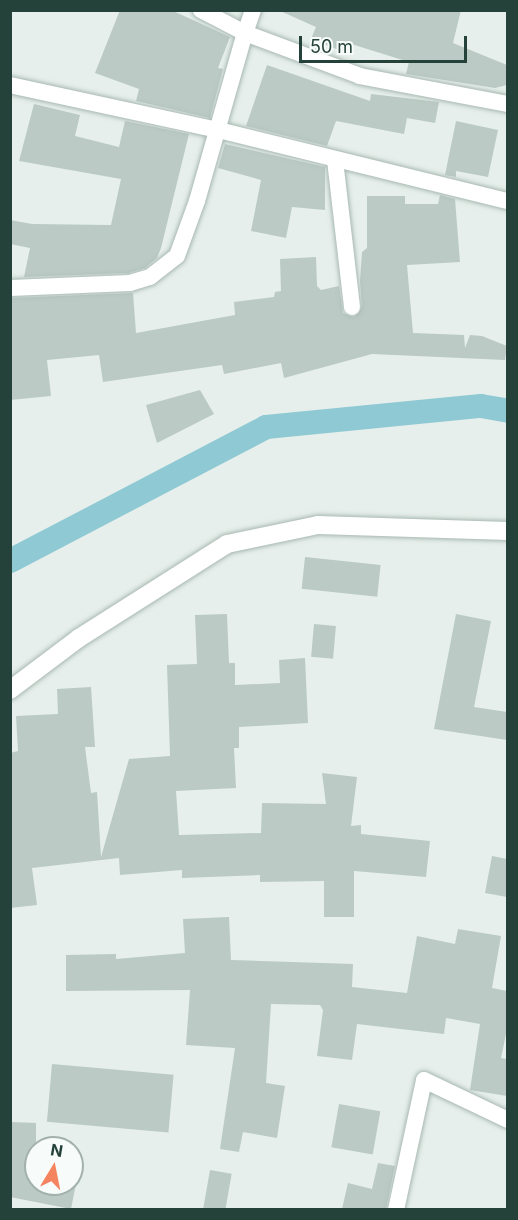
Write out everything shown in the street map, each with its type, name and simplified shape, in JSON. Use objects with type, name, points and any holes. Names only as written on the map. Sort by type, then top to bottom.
[{"type":"street","points":[[201,10],[245,33],[360,76],[507,104]]},
{"type":"street","points":[[10,288],[130,283],[166,268],[186,238],[253,10]]},
{"type":"street","points":[[10,85],[218,130],[507,201]]},
{"type":"street","points":[[335,160],[352,308]]},
{"type":"street","points":[[10,690],[78,638],[227,544],[318,525],[507,531]]},
{"type":"street","points":[[396,1209],[424,1080],[507,1120]]},
{"type":"building","points":[[120,10],[171,10],[230,37],[218,68],[223,69],[210,118],[136,101],[139,89],[95,73]]},
{"type":"building","points":[[278,10],[461,10],[453,43],[507,65],[507,85],[495,88],[406,74],[409,62],[348,43],[344,52],[311,39],[316,27]]},
{"type":"building","points":[[267,65],[370,101],[371,94],[439,102],[435,123],[407,118],[404,134],[336,121],[327,146],[246,126]]},
{"type":"building","points":[[34,104],[80,115],[75,136],[119,147],[125,121],[189,134],[161,248],[157,258],[145,268],[128,273],[24,277],[30,248],[10,244],[10,220],[32,224],[111,225],[121,179],[19,161]]},
{"type":"building","points":[[456,121],[498,130],[488,177],[456,171],[456,177],[445,175]]},
{"type":"building","points":[[225,144],[325,167],[325,210],[292,207],[286,238],[251,231],[261,180],[218,168]]},
{"type":"building","points":[[440,195],[455,199],[460,262],[407,265],[413,333],[464,335],[465,348],[470,335],[482,336],[507,346],[505,360],[372,354],[284,378],[281,363],[224,374],[222,365],[103,382],[99,355],[47,360],[51,396],[10,400],[10,298],[133,293],[136,333],[235,315],[234,302],[274,297],[275,292],[281,291],[280,259],[316,257],[317,286],[321,290],[339,286],[343,313],[354,317],[362,306],[360,281],[362,252],[367,248],[367,196],[405,196],[405,204],[438,204]]},
{"type":"building","points":[[200,390],[214,414],[157,443],[146,405]]},
{"type":"building","points":[[305,557],[381,565],[377,597],[302,589]]},
{"type":"building","points":[[227,614],[229,663],[235,663],[235,685],[280,683],[279,660],[305,658],[308,723],[239,727],[239,748],[234,748],[236,788],[176,791],[179,835],[261,833],[262,803],[326,804],[322,773],[357,777],[351,826],[361,825],[361,834],[430,841],[426,877],[354,871],[354,917],[324,917],[324,881],[260,882],[260,875],[182,878],[182,870],[120,875],[119,858],[32,868],[37,905],[10,908],[10,753],[18,751],[16,716],[58,714],[57,689],[91,687],[95,747],[85,747],[91,793],[97,792],[101,857],[129,759],[170,756],[167,665],[197,664],[195,615]]},
{"type":"building","points":[[456,614],[491,621],[474,707],[507,712],[507,740],[434,729]]},
{"type":"building","points":[[314,624],[336,626],[333,659],[311,657]]},
{"type":"building","points":[[492,856],[507,859],[507,897],[485,893]]},
{"type":"building","points":[[229,917],[231,960],[353,964],[352,987],[407,993],[417,936],[455,944],[458,929],[501,936],[492,988],[507,991],[507,1029],[501,1058],[507,1059],[507,1096],[470,1090],[480,1024],[446,1018],[444,1034],[357,1024],[352,1060],[317,1056],[323,1010],[320,1005],[271,1004],[266,1083],[285,1086],[277,1138],[243,1132],[239,1152],[220,1149],[235,1048],[186,1045],[190,990],[66,991],[66,955],[116,954],[116,959],[185,953],[183,919]]},
{"type":"building","points":[[52,1064],[174,1075],[168,1132],[47,1122]]},
{"type":"building","points":[[339,1104],[380,1111],[373,1155],[331,1147]]},
{"type":"building","points":[[10,1122],[36,1123],[36,1136],[24,1136],[24,1196],[74,1196],[71,1209],[10,1197]]},
{"type":"building","points":[[378,1163],[395,1166],[386,1209],[342,1209],[348,1183],[372,1189]]},
{"type":"building","points":[[210,1170],[232,1174],[225,1210],[203,1208]]},
{"type":"waterway","points":[[10,561],[266,427],[481,406],[508,411]]}]
